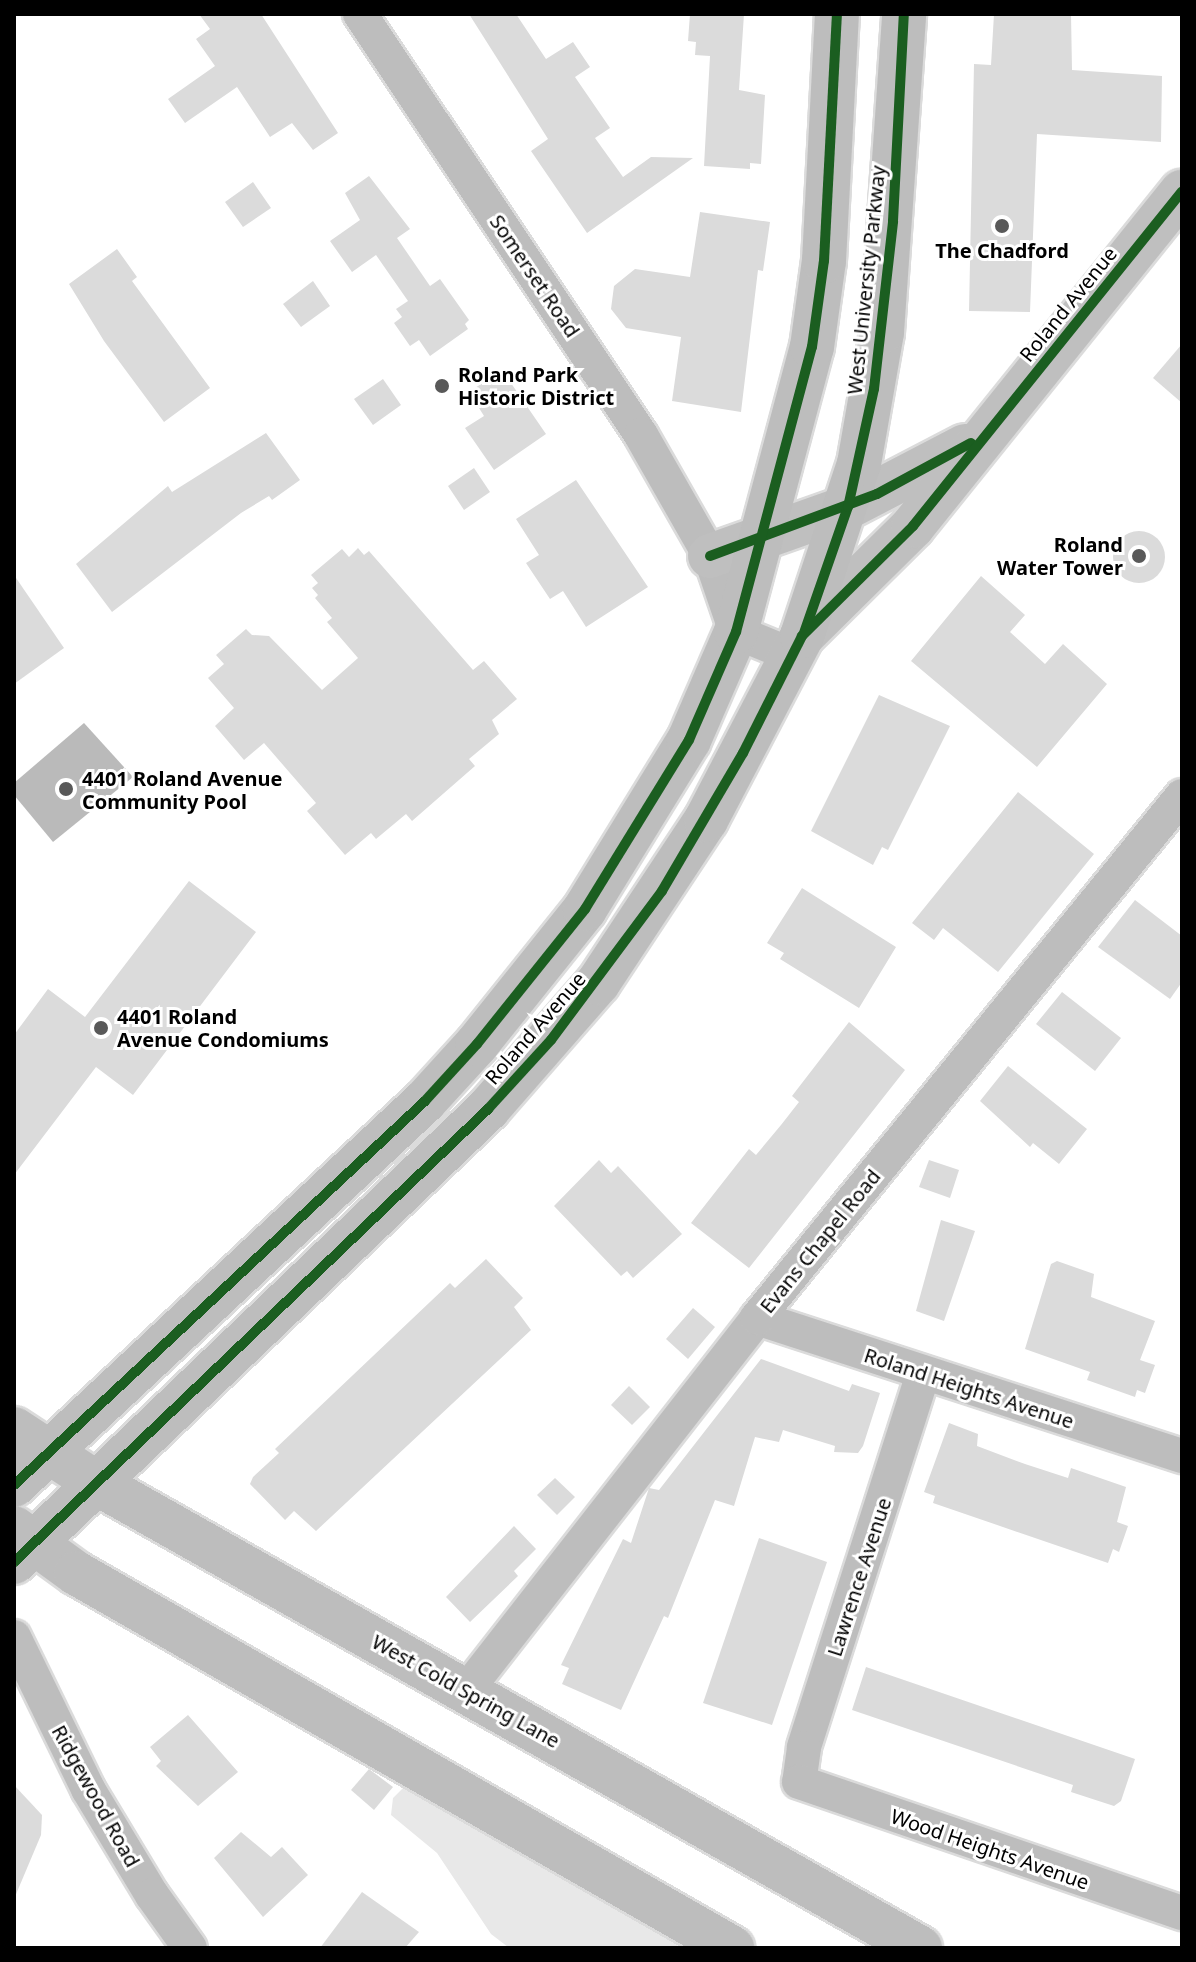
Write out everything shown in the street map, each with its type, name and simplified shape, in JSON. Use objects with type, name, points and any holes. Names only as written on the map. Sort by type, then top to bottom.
[{"type":"main road","points":[[764,537],[814,333],[824,261],[837,14]]},
{"type":"main road","name":"West University Parkway","points":[[797,646],[848,507],[882,332],[904,14]]},
{"type":"main road","name":"Roland Avenue","points":[[14,1485],[425,1101],[516,998],[585,909],[648,812],[689,740],[736,632],[764,537]]},
{"type":"main road","name":"Roland Avenue","points":[[21,1544],[98,1484],[477,1119],[551,1040],[662,891],[797,646]]},
{"type":"main road","name":"West Cold Spring Lane","points":[[14,1429],[98,1484],[920,1948]]},
{"type":"main road","points":[[21,1544],[732,1948]]},
{"type":"street","name":"Somerset Road","points":[[360,14],[641,435],[710,556],[736,632]]},
{"type":"street","name":"Roland Avenue","points":[[797,646],[872,573],[1182,192]]},
{"type":"street","name":"Roland Avenue","points":[[764,537],[848,507],[981,437]]},
{"type":"street","points":[[710,556],[764,537]]},
{"type":"street","points":[[736,632],[797,646]]},
{"type":"street","name":"Evans Chapel Road","points":[[466,1691],[757,1318],[1182,796]]},
{"type":"street","name":"Roland Heights Avenue","points":[[757,1318],[1182,1456]]},
{"type":"street","name":"Lawrence Avenue","points":[[799,1782],[804,1748],[923,1374]]},
{"type":"street","name":"Ridgewood Road","points":[[14,1637],[88,1789],[152,1895],[190,1948]]},
{"type":"street","name":"Wood Heights Avenue","points":[[799,1782],[1182,1913]]},
{"type":"shaded area","name":"4401 Roland Avenue Community Pool","points":[[84,723],[133,777],[53,842],[14,795],[14,783]]},
{"type":"shaded area","points":[[406,1785],[682,1948],[508,1947],[491,1934],[437,1853],[391,1815],[393,1798]]},
{"type":"building","points":[[199,14],[261,14],[338,133],[313,150],[292,123],[270,137],[237,87],[185,123],[168,99],[215,66],[196,39],[210,29]]},
{"type":"building","points":[[469,14],[516,14],[546,59],[573,42],[590,67],[575,77],[610,128],[595,138],[623,177],[651,157],[693,158],[587,233],[531,151],[548,139]]},
{"type":"building","points":[[690,14],[744,14],[739,90],[765,95],[761,164],[750,163],[750,169],[704,166],[710,56],[695,55],[696,42],[688,41]]},
{"type":"building","name":"The Chadford","points":[[994,14],[1071,14],[1072,70],[1162,76],[1161,142],[1037,134],[1030,312],[969,311],[974,64],[991,65]]},
{"type":"building","points":[[369,176],[410,229],[397,238],[430,286],[440,279],[469,320],[465,324],[468,329],[430,356],[419,340],[410,346],[394,323],[402,317],[396,309],[408,301],[376,255],[352,272],[330,241],[360,220],[345,193]]},
{"type":"building","points":[[253,182],[271,208],[243,227],[225,202]]},
{"type":"building","points":[[700,212],[770,222],[763,271],[758,270],[741,412],[672,401],[681,337],[626,328],[611,309],[614,286],[635,269],[690,277]]},
{"type":"building","points":[[117,249],[137,277],[132,281],[210,388],[164,422],[104,341],[69,284]]},
{"type":"building","points":[[313,281],[330,306],[301,327],[283,304]]},
{"type":"building","points":[[1182,344],[1182,403],[1153,378]]},
{"type":"building","points":[[502,370],[546,434],[494,470],[465,428],[484,416],[469,392]]},
{"type":"building","points":[[383,379],[401,405],[373,425],[354,399]]},
{"type":"building","points":[[266,433],[300,480],[272,500],[269,496],[241,513],[112,612],[76,564],[168,486],[172,492]]},
{"type":"building","points":[[474,468],[490,492],[464,510],[448,486]]},
{"type":"building","points":[[576,480],[648,587],[586,627],[563,591],[550,599],[526,563],[539,555],[516,519]]},
{"type":"building","name":"Roland Water Tower","points":[[1139,531],[1158,538],[1165,557],[1158,576],[1139,583],[1120,576],[1113,557],[1120,538]]},
{"type":"building","points":[[358,548],[364,555],[369,551],[473,670],[484,661],[517,699],[492,720],[499,734],[469,759],[475,766],[412,821],[406,814],[376,839],[371,833],[345,855],[307,811],[316,803],[264,743],[244,760],[215,726],[234,708],[208,678],[224,664],[216,655],[246,629],[252,635],[269,636],[322,690],[358,658],[327,622],[332,618],[315,598],[318,595],[312,588],[318,583],[311,575],[342,549],[349,557]]},
{"type":"building","points":[[14,575],[64,648],[14,684]]},
{"type":"building","points":[[981,576],[1025,615],[1010,632],[1045,664],[1063,644],[1107,684],[1037,767],[911,661]]},
{"type":"building","points":[[879,695],[950,726],[888,850],[882,847],[873,865],[811,831]]},
{"type":"building","points":[[1018,792],[1094,854],[998,972],[943,928],[934,940],[912,923]]},
{"type":"building","name":"4401 Roland Avenue Condomiums","points":[[189,881],[256,932],[133,1095],[96,1067],[14,1175],[14,1035],[48,989],[85,1017]]},
{"type":"building","points":[[802,888],[896,947],[859,1008],[780,959],[784,953],[767,943]]},
{"type":"building","points":[[1135,900],[1182,936],[1182,982],[1170,999],[1098,947]]},
{"type":"building","points":[[1062,992],[1121,1038],[1095,1071],[1036,1024]]},
{"type":"building","points":[[849,1022],[905,1070],[749,1268],[691,1223],[749,1149],[756,1155],[781,1125],[799,1102],[792,1096]]},
{"type":"building","points":[[1008,1066],[1087,1129],[1059,1164],[1033,1143],[1030,1147],[980,1101]]},
{"type":"building","points":[[599,1160],[611,1173],[618,1166],[682,1234],[633,1278],[627,1271],[621,1276],[554,1206]]},
{"type":"building","points":[[929,1160],[959,1170],[950,1198],[919,1187]]},
{"type":"building","points":[[941,1220],[975,1231],[944,1321],[916,1311]]},
{"type":"building","points":[[486,1259],[523,1298],[514,1307],[531,1330],[316,1531],[294,1511],[285,1520],[250,1484],[253,1477],[279,1453],[275,1449],[450,1283],[455,1288]]},
{"type":"building","points":[[1057,1261],[1094,1274],[1091,1297],[1155,1321],[1140,1360],[1155,1365],[1145,1393],[1137,1390],[1135,1397],[1087,1380],[1090,1372],[1025,1349],[1051,1264]]},
{"type":"building","points":[[693,1308],[715,1327],[688,1359],[666,1339]]},
{"type":"building","points":[[761,1359],[849,1391],[852,1384],[880,1393],[863,1446],[858,1453],[834,1452],[835,1446],[783,1430],[779,1442],[755,1437],[734,1506],[715,1500],[668,1618],[664,1616],[621,1710],[562,1684],[569,1668],[561,1665],[623,1539],[631,1543],[649,1488],[659,1490]]},
{"type":"building","points":[[629,1386],[650,1407],[632,1425],[611,1405]]},
{"type":"building","points":[[949,1423],[978,1434],[977,1446],[1025,1464],[1068,1478],[1071,1468],[1126,1487],[1117,1522],[1128,1526],[1119,1552],[1113,1549],[1108,1563],[933,1503],[935,1496],[924,1492]]},
{"type":"building","points":[[555,1478],[575,1497],[557,1515],[537,1495]]},
{"type":"building","points":[[514,1526],[536,1549],[514,1571],[518,1576],[470,1622],[446,1597]]},
{"type":"building","points":[[759,1538],[827,1562],[772,1725],[703,1703]]},
{"type":"building","points":[[866,1667],[1135,1759],[1121,1801],[1114,1806],[1071,1792],[1073,1785],[852,1710]]},
{"type":"building","points":[[188,1715],[238,1772],[198,1806],[156,1766],[161,1761],[150,1747]]},
{"type":"building","points":[[369,1769],[393,1787],[374,1810],[351,1790]]},
{"type":"building","points":[[14,1785],[42,1815],[41,1835],[14,1899]]},
{"type":"building","points":[[241,1832],[271,1857],[282,1847],[308,1875],[263,1917],[214,1858]]},
{"type":"building","points":[[362,1892],[419,1932],[405,1948],[320,1948]]},
{"type":"cycle path","points":[[14,1485],[425,1101],[477,1044],[585,909],[689,740],[736,632],[812,347],[824,261],[837,14]]},
{"type":"cycle path","points":[[804,633],[848,507],[874,389],[893,221],[904,14]]},
{"type":"cycle path","points":[[14,1562],[488,1109],[551,1040],[662,891],[743,753],[802,636],[913,526],[1182,192]]},
{"type":"cycle path","points":[[710,556],[877,494],[971,443]]},
{"type":"place","name":"The Chadford","points":[[1002,226]]},
{"type":"place","name":"Roland Park Historic District","points":[[442,386]]},
{"type":"place","name":"Roland Water Tower","points":[[1139,556]]},
{"type":"place","name":"4401 Roland Avenue Community Pool","points":[[66,789]]},
{"type":"place","name":"4401 Roland Avenue Condomiums","points":[[101,1028]]}]
